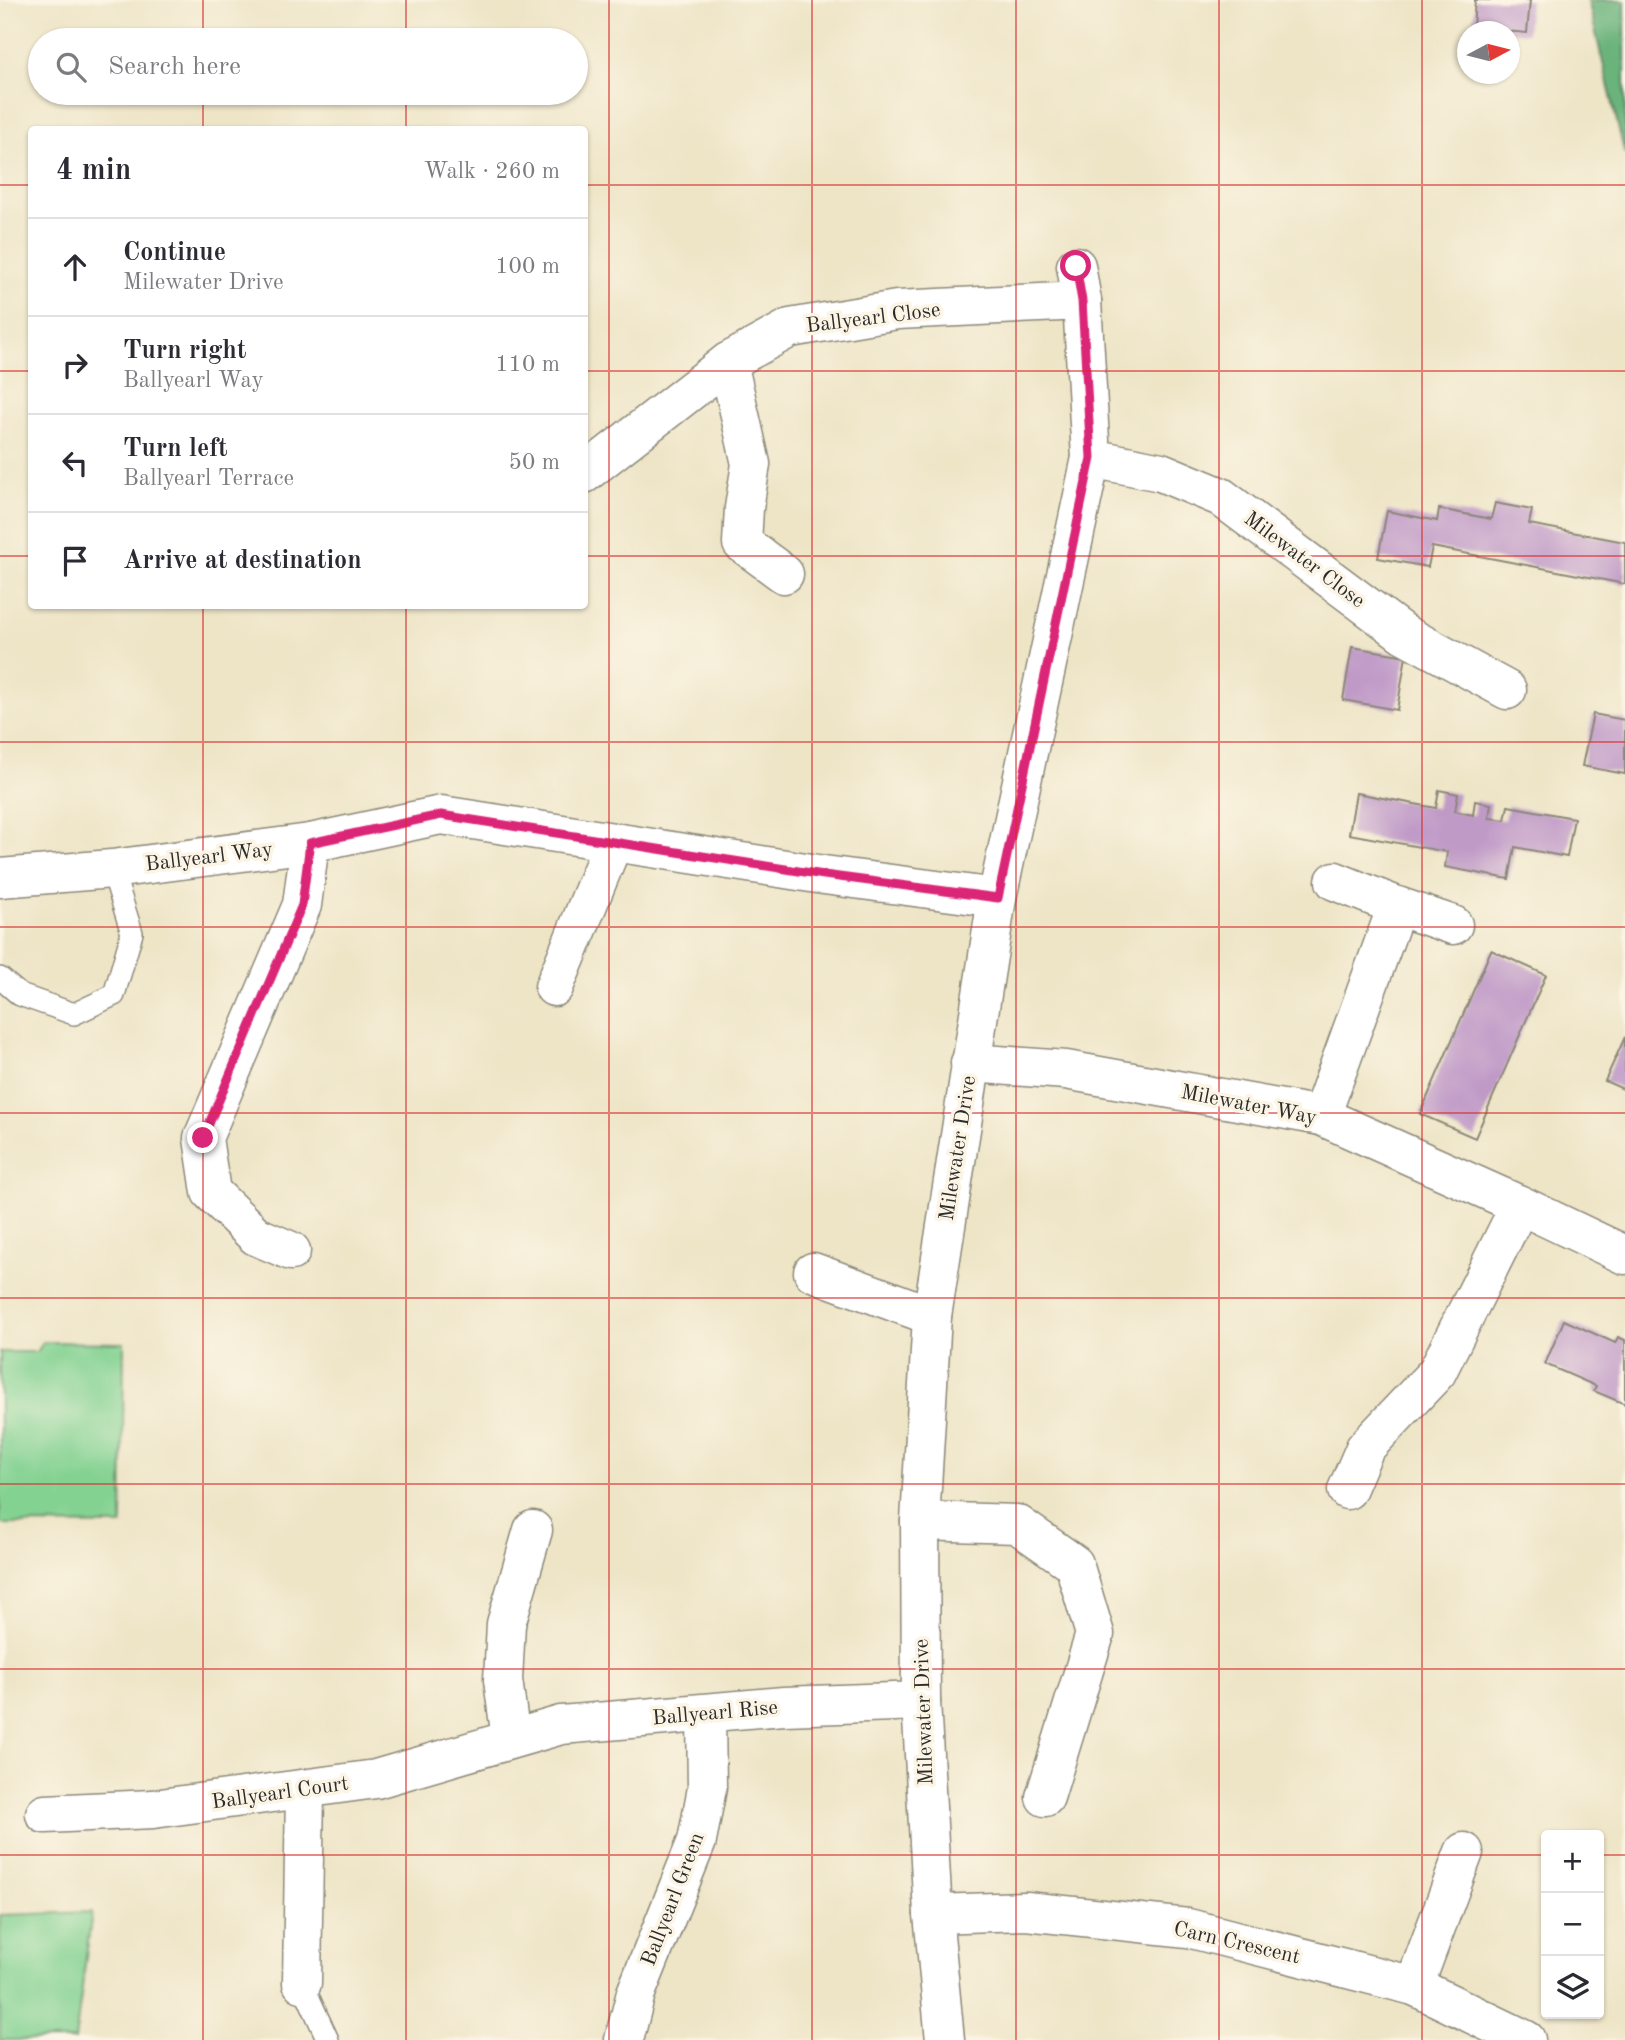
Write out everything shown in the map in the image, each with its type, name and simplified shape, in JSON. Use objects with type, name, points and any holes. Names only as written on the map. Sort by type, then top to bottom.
[{"type":"street","name":"Ballyearl Close","points":[[588,471],[728,362],[790,328],[1079,283]]},
{"type":"street","name":"Milewater Drive","points":[[946,2040],[933,1914],[921,1701],[920,1521],[932,1316],[998,898],[1091,458],[1079,283]]},
{"type":"street","points":[[728,362],[751,464],[742,542],[784,574]]},
{"type":"street","name":"Milewater Close","points":[[1091,458],[1161,472],[1221,496],[1404,634],[1507,690]]},
{"type":"street","name":"Ballyearl Way","points":[[0,878],[112,869],[310,843],[441,815],[824,875],[998,898]]},
{"type":"street","points":[[291,1251],[256,1236],[211,1192],[203,1138],[302,905],[310,843]]},
{"type":"street","points":[[554,986],[613,843]]},
{"type":"street","points":[[1335,881],[1453,925]]},
{"type":"street","points":[[1321,1116],[1397,906]]},
{"type":"street","name":"Milewater Way","points":[[971,1063],[1066,1070],[1321,1116],[1625,1255]]},
{"type":"street","points":[[1347,1490],[1365,1448],[1437,1372],[1520,1205]]},
{"type":"street","points":[[813,1272],[932,1316]]},
{"type":"street","points":[[920,1521],[1017,1524],[1074,1564],[1095,1634],[1045,1797]]},
{"type":"street","points":[[511,1739],[503,1680],[506,1623],[533,1530]]},
{"type":"street","name":"Ballyearl Rise","points":[[511,1739],[561,1725],[783,1706],[921,1701]]},
{"type":"street","name":"Ballyearl Green","points":[[624,2040],[636,1993],[697,1841],[707,1788],[706,1714]]},
{"type":"street","name":"Ballyearl Court","points":[[45,1814],[153,1809],[376,1779],[511,1739]]},
{"type":"street","points":[[302,1983],[305,1790]]},
{"type":"street","points":[[1414,1986],[1464,1852]]},
{"type":"street","name":"Carn Crescent","points":[[933,1914],[1026,1911],[1188,1928],[1414,1986],[1526,2040]]},
{"type":"lane","points":[[0,978],[20,995],[74,1014],[114,995],[132,933],[112,869]]},
{"type":"lane","points":[[302,1983],[328,2040]]},
{"type":"green space","points":[[1588,0],[1625,0],[1625,155]]},
{"type":"green space","points":[[43,1342],[124,1343],[122,1525],[0,1524],[0,1352],[37,1352]]},
{"type":"green space","points":[[92,1912],[75,2040],[0,2040],[0,1915]]},
{"type":"building","points":[[1475,0],[1530,0],[1527,33],[1520,32],[1520,21],[1474,21]]},
{"type":"building","points":[[1495,503],[1532,510],[1529,524],[1625,542],[1625,584],[1432,547],[1428,567],[1378,558],[1387,511],[1437,521],[1439,509],[1491,519]]},
{"type":"building","points":[[1352,647],[1406,656],[1397,710],[1343,700]]},
{"type":"building","points":[[1593,714],[1625,720],[1625,774],[1582,766]]},
{"type":"building","points":[[1439,790],[1458,794],[1455,811],[1473,815],[1475,801],[1491,804],[1489,818],[1505,820],[1508,806],[1574,818],[1567,857],[1515,847],[1509,879],[1445,867],[1447,852],[1349,834],[1356,793],[1436,808]]},
{"type":"building","points":[[1491,950],[1546,975],[1475,1138],[1420,1114]]},
{"type":"building","points":[[1625,1037],[1625,1090],[1605,1081]]},
{"type":"building","points":[[1564,1320],[1615,1343],[1618,1337],[1625,1340],[1625,1404],[1594,1391],[1596,1386],[1545,1364]]},
{"type":"route","points":[[203,1138],[302,905],[310,843],[441,815],[824,875],[998,898],[1091,458],[1082,301],[1076,266]]}]
